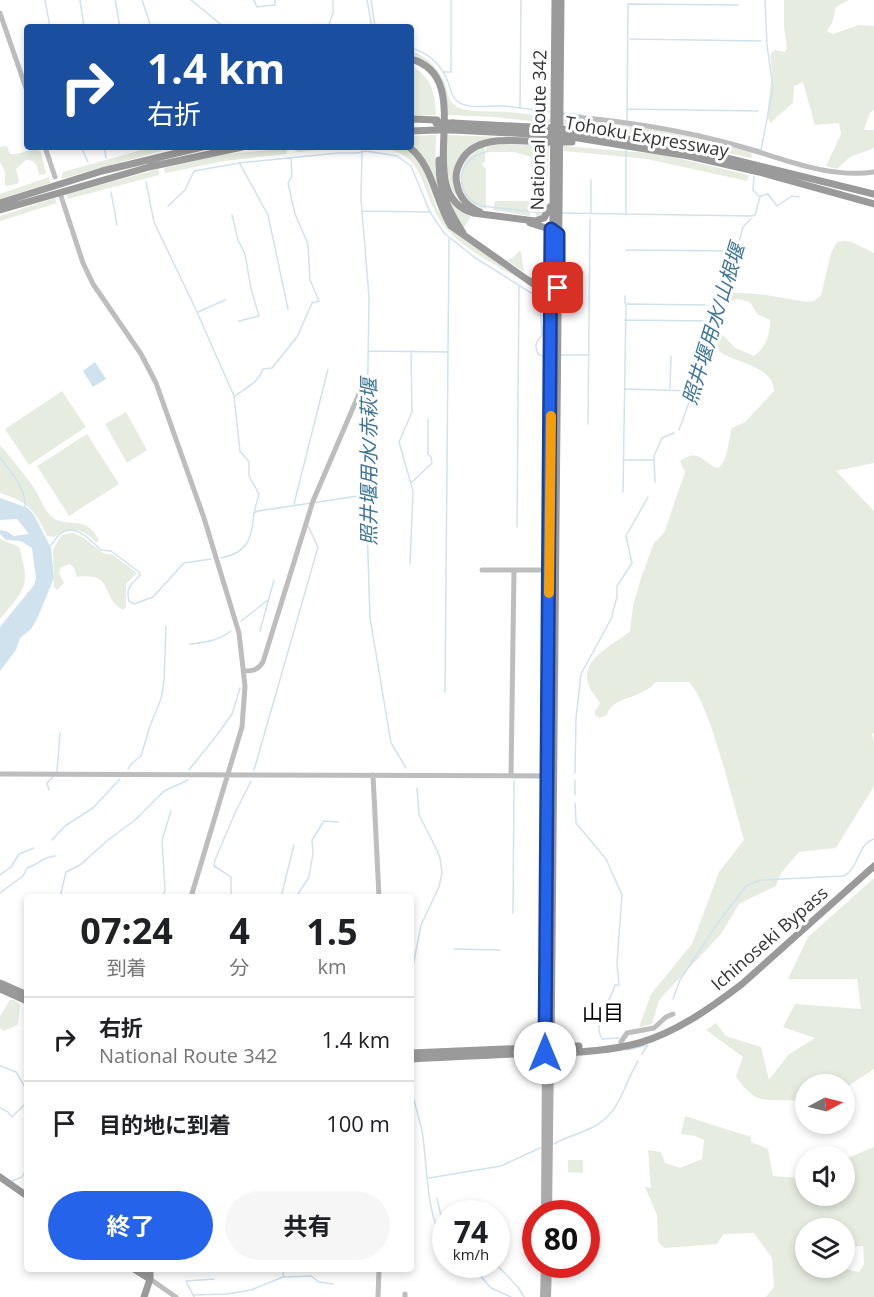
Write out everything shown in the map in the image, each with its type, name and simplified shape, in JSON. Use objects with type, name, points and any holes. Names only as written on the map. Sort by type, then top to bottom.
[{"type":"highway","name":"National Route 342","points":[[551,776],[549,570],[555,0]]},
{"type":"highway","name":"National Route 342","points":[[548,1051],[561,0]]},
{"type":"highway","points":[[414,62],[427,66],[437,78],[442,91],[445,116],[443,163],[448,189],[457,204],[473,213],[538,221],[544,218],[550,209],[552,194]]},
{"type":"highway","points":[[414,63],[427,72],[437,88],[441,115],[439,165],[441,189],[450,212],[466,238]]},
{"type":"highway","name":"Tohoku Expressway","points":[[414,121],[508,125],[549,135]]},
{"type":"highway","name":"Tohoku Expressway","points":[[414,129],[436,124]]},
{"type":"highway","name":"Tohoku Expressway","points":[[453,124],[690,149],[874,194]]},
{"type":"highway","points":[[489,214],[470,207],[458,191],[457,171],[465,155],[476,146],[489,142],[549,135],[572,136]]},
{"type":"highway","name":"Tohoku Expressway","points":[[572,136],[654,149],[749,170],[874,204]]},
{"type":"highway","points":[[0,203],[102,171],[185,150]]},
{"type":"highway","points":[[0,210],[138,169],[228,150]]},
{"type":"highway","points":[[412,150],[421,158],[446,218],[456,231],[539,288],[548,298],[551,336]]},
{"type":"highway","points":[[522,220],[551,229],[558,234]]},
{"type":"highway","points":[[528,280],[538,282],[551,278],[556,268],[558,244]]},
{"type":"highway","name":"Ichinoseki Bypass","points":[[414,1059],[616,1047],[639,1043],[663,1034],[721,1000],[742,984],[874,866]]},
{"type":"highway","points":[[0,983],[24,994]]},
{"type":"highway","points":[[0,989],[24,1000]]},
{"type":"highway","name":"Ichinoseki Bypass","points":[[414,1053],[548,1051],[621,1042],[678,1026]]},
{"type":"highway","points":[[0,1177],[24,1194]]},
{"type":"highway","points":[[139,1272],[150,1279]]},
{"type":"highway","points":[[144,1297],[150,1272]]},
{"type":"main road","points":[[544,1200],[548,1051]]},
{"type":"main road","points":[[548,1051],[549,1200]]},
{"type":"main road","points":[[543,1297],[544,1278]]},
{"type":"main road","points":[[548,1297],[549,1278]]},
{"type":"street","points":[[0,13],[24,82]]},
{"type":"street","points":[[560,116],[597,119],[697,136],[733,144],[812,168],[856,175],[874,172]]},
{"type":"street","points":[[46,150],[55,177]]},
{"type":"street","points":[[61,196],[83,263],[93,285],[141,354],[156,383],[204,518],[239,633],[244,671],[245,703],[242,728],[192,894]]},
{"type":"street","points":[[244,671],[260,668],[263,663],[313,501],[365,380]]},
{"type":"street","points":[[482,570],[549,570]]},
{"type":"street","points":[[511,776],[514,570]]},
{"type":"street","points":[[0,774],[551,776]]},
{"type":"street","points":[[373,775],[379,894]]},
{"type":"street","points":[[621,1042],[627,1033],[654,1028],[673,1014]]},
{"type":"street","points":[[378,1297],[379,1272]]},
{"type":"street","points":[[150,1279],[176,1297]]},
{"type":"shaded area","points":[[784,0],[849,0],[836,7],[832,23],[827,31],[833,34],[859,25],[874,26],[874,110],[870,113],[864,130],[874,130],[874,148],[850,157],[837,169],[826,166],[841,134],[839,123],[815,125],[803,82],[794,86],[793,103],[770,123],[767,116],[772,72],[770,54],[775,50],[785,52],[787,48]]},
{"type":"shaded area","points":[[414,52],[423,56],[437,69],[444,81],[450,100],[457,107],[475,111],[546,116],[550,119],[550,123],[448,115],[440,78],[429,63],[414,56]]},
{"type":"shaded area","points":[[414,68],[424,75],[431,86],[436,115],[414,116]]},
{"type":"shaded area","points":[[564,118],[635,126],[682,135],[751,152],[752,158],[637,134],[563,125]]},
{"type":"shaded area","points":[[436,135],[435,170],[442,202],[424,158],[414,149],[414,136]]},
{"type":"shaded area","points":[[447,135],[529,138],[478,143],[456,168],[466,206],[453,191],[450,182],[447,164]]},
{"type":"shaded area","points":[[502,144],[549,146],[546,207],[543,215],[536,220],[536,211],[541,210],[544,201],[538,182],[532,176],[531,157],[515,152],[487,152],[486,146]]},
{"type":"shaded area","points":[[7,146],[10,154],[33,150],[41,152],[46,174],[39,175],[34,162],[26,160],[16,169],[19,181],[17,184],[5,186],[5,172],[0,162],[0,147]]},
{"type":"shaded area","points":[[485,146],[485,162],[482,163],[486,168],[486,209],[468,201],[461,181],[465,162],[473,153]]},
{"type":"shaded area","points":[[563,146],[660,154],[749,175],[747,181],[647,159],[564,151]]},
{"type":"shaded area","points":[[141,150],[161,150],[61,179],[63,172]]},
{"type":"shaded area","points":[[287,150],[286,154],[224,161],[166,173],[164,171],[164,168],[220,155]]},
{"type":"shaded area","points":[[294,150],[319,150],[298,152]]},
{"type":"shaded area","points":[[392,150],[407,150],[421,164],[437,209],[454,232],[521,280],[473,251],[448,230],[438,217],[415,166],[406,157]]},
{"type":"shaded area","points":[[159,169],[159,175],[68,199],[66,194]]},
{"type":"shaded area","points":[[49,177],[50,183],[0,199],[0,194]]},
{"type":"shaded area","points":[[446,191],[451,201],[471,217],[463,229],[459,223]]},
{"type":"shaded area","points":[[55,198],[57,203],[0,221],[0,216]]},
{"type":"shaded area","points":[[495,201],[529,201],[530,216],[493,210]]},
{"type":"shaded area","points":[[845,241],[874,253],[874,463],[836,471],[874,511],[874,733],[872,734],[874,786],[836,848],[799,852],[781,873],[776,886],[739,904],[721,934],[659,1000],[652,1024],[639,1027],[651,994],[692,944],[719,872],[744,840],[713,733],[697,693],[689,682],[656,682],[639,694],[617,702],[607,715],[599,718],[595,715],[595,711],[600,704],[590,688],[587,678],[588,669],[599,654],[630,631],[633,606],[641,578],[654,543],[664,533],[685,472],[680,461],[692,455],[718,468],[726,456],[732,428],[745,422],[774,391],[767,375],[719,351],[715,339],[723,335],[735,348],[754,356],[767,340],[769,330],[770,320],[757,314],[750,302],[737,299],[732,301],[727,295],[733,291],[814,301],[821,295],[831,253],[837,242]]},
{"type":"shaded area","points":[[519,251],[524,272],[506,260],[513,258]]},
{"type":"shaded area","points":[[62,391],[86,427],[29,465],[5,429]]},
{"type":"shaded area","points":[[126,412],[147,450],[127,463],[105,424]]},
{"type":"shaded area","points":[[87,434],[119,484],[69,516],[37,466]]},
{"type":"shaded area","points":[[0,445],[32,485],[52,517],[89,527],[99,541],[96,542],[76,530],[65,531],[54,537],[47,536],[39,520],[29,508],[0,493]]},
{"type":"shaded area","points":[[73,533],[84,538],[103,553],[113,555],[137,573],[126,584],[126,607],[123,610],[111,599],[102,582],[89,576],[77,577],[70,564],[61,567],[59,573],[64,583],[57,590],[54,587],[53,549],[62,535]]},
{"type":"shaded area","points":[[0,539],[19,547],[25,579],[20,594],[0,619]]},
{"type":"shaded area","points":[[874,878],[874,1069],[855,1081],[855,1074],[795,1074],[795,1101],[766,1100],[751,1094],[736,1076],[743,1057],[706,1030],[716,1023],[726,1036],[761,1047],[769,1080],[788,1055],[815,1038],[783,1027],[795,1004],[861,1009],[857,979],[788,979],[808,937]]},
{"type":"shaded area","points":[[10,1000],[15,1000],[20,1005],[18,1025],[4,1031],[0,1028],[0,1016]]},
{"type":"shaded area","points":[[685,1116],[751,1137],[751,1142],[768,1149],[773,1176],[795,1178],[795,1206],[855,1206],[855,1155],[874,1147],[874,1297],[766,1297],[774,1287],[772,1258],[754,1233],[724,1234],[717,1244],[664,1248],[658,1242],[657,1215],[645,1187],[651,1188],[648,1150],[661,1152],[665,1163],[680,1168],[702,1159],[704,1140],[681,1134]]},
{"type":"shaded area","points":[[568,1160],[583,1160],[583,1173],[568,1172]]},
{"type":"water","points":[[95,362],[106,379],[93,387],[83,371]]},
{"type":"water","points":[[0,498],[28,508],[34,515],[51,548],[54,578],[37,619],[31,629],[20,638],[16,650],[0,671],[0,627],[34,585],[36,578],[32,548],[21,541],[6,540],[0,534],[0,530],[14,536],[29,534],[17,519],[0,520]]},
{"type":"waterway","points":[[45,0],[49,24]]},
{"type":"waterway","points":[[80,0],[84,24]]},
{"type":"waterway","points":[[115,0],[119,24]]},
{"type":"waterway","points":[[142,0],[150,24]]},
{"type":"waterway","points":[[191,0],[220,24]]},
{"type":"waterway","points":[[254,0],[257,7],[275,5],[275,0]]},
{"type":"waterway","points":[[329,24],[333,13],[333,0]]},
{"type":"waterway","name":"照井堰用水/赤萩堰","points":[[367,0],[371,24]]},
{"type":"waterway","name":"照井堰用水/赤萩堰","points":[[371,0],[375,24]]},
{"type":"waterway","points":[[443,72],[451,72],[451,0]]},
{"type":"waterway","points":[[520,107],[521,0]]},
{"type":"waterway","name":"照井堰用水/山根堰","points":[[696,133],[761,150],[773,88],[767,45],[765,0]]},
{"type":"waterway","points":[[627,121],[628,4],[738,5]]},
{"type":"waterway","points":[[630,39],[761,41]]},
{"type":"waterway","points":[[414,49],[429,56],[438,65],[458,102],[474,107],[505,106],[552,112]]},
{"type":"waterway","points":[[627,109],[758,111]]},
{"type":"waterway","points":[[563,113],[582,115]]},
{"type":"waterway","points":[[627,126],[627,136]]},
{"type":"waterway","points":[[626,147],[626,214]]},
{"type":"waterway","points":[[82,150],[88,162]]},
{"type":"waterway","points":[[105,150],[106,158]]},
{"type":"waterway","name":"照井堰用水/赤萩堰","points":[[362,151],[361,199],[369,297],[366,495],[370,618],[391,743],[406,768]]},
{"type":"waterway","points":[[168,206],[185,190],[194,171],[239,163],[338,153],[366,151],[397,156],[411,166],[430,212],[444,233],[474,257],[536,296],[540,304],[542,335],[536,347],[539,355],[548,357]]},
{"type":"waterway","points":[[488,151],[471,159],[463,169],[463,189],[470,199],[482,206],[542,213]]},
{"type":"waterway","points":[[235,396],[255,382],[263,369],[272,368],[297,337],[312,303],[319,301],[310,280],[308,244],[295,214],[288,183],[292,176],[291,158]]},
{"type":"waterway","points":[[240,164],[268,215],[288,309]]},
{"type":"waterway","points":[[562,213],[752,216],[755,215],[760,197],[753,190],[754,176]]},
{"type":"waterway","points":[[591,180],[591,212]]},
{"type":"waterway","points":[[146,182],[154,222],[234,396],[240,451],[249,462],[249,476],[259,494],[254,513]]},
{"type":"waterway","points":[[111,192],[117,225]]},
{"type":"waterway","points":[[761,196],[768,194],[777,206],[792,196],[799,197]]},
{"type":"waterway","points":[[362,211],[429,212]]},
{"type":"waterway","points":[[232,215],[238,240],[245,254],[251,289],[259,316],[239,321]]},
{"type":"waterway","points":[[588,424],[590,219]]},
{"type":"waterway","name":"照井堰用水/山根堰","points":[[679,430],[711,342],[743,227],[751,219]]},
{"type":"waterway","points":[[445,692],[449,239]]},
{"type":"waterway","points":[[626,250],[736,251]]},
{"type":"waterway","points":[[517,527],[519,286]]},
{"type":"waterway","points":[[625,296],[625,303]]},
{"type":"waterway","points":[[198,312],[225,300]]},
{"type":"waterway","points":[[623,492],[626,304],[705,305]]},
{"type":"waterway","points":[[625,320],[710,321]]},
{"type":"waterway","points":[[368,351],[448,352]]},
{"type":"waterway","points":[[410,564],[413,491],[399,442],[412,412],[411,351]]},
{"type":"waterway","points":[[561,355],[589,355]]},
{"type":"waterway","points":[[670,388],[671,356]]},
{"type":"waterway","points":[[294,504],[328,369]]},
{"type":"waterway","points":[[625,389],[693,391]]},
{"type":"waterway","points":[[411,483],[432,463],[428,454],[428,419]]},
{"type":"waterway","name":"照井堰用水/山根堰","points":[[655,482],[654,456],[662,438],[674,433]]},
{"type":"waterway","points":[[0,458],[21,487],[25,507]]},
{"type":"waterway","points":[[625,460],[653,460]]},
{"type":"waterway","points":[[221,558],[237,552],[247,543],[252,530],[254,513],[258,511],[365,495]]},
{"type":"waterway","name":"照井堰用水/山根堰","points":[[575,773],[576,718],[581,674],[611,619],[617,597],[617,586],[632,563],[626,536],[648,497]]},
{"type":"waterway","points":[[254,770],[318,547],[308,526]]},
{"type":"waterway","points":[[50,546],[59,535],[70,530],[82,534],[101,550],[111,551],[139,572],[140,575],[130,586],[128,592],[129,601],[134,604],[153,597],[184,563],[211,559]]},
{"type":"waterway","points":[[260,631],[274,580]]},
{"type":"waterway","points":[[241,621],[268,600]]},
{"type":"waterway","points":[[128,769],[141,756],[161,699],[164,682],[166,626]]},
{"type":"waterway","points":[[190,644],[217,639],[231,631]]},
{"type":"waterway","points":[[189,770],[232,714],[240,688]]},
{"type":"waterway","points":[[57,771],[60,733]]},
{"type":"waterway","points":[[49,790],[47,783],[53,777]]},
{"type":"waterway","points":[[52,840],[65,826],[93,808],[120,779]]},
{"type":"waterway","points":[[61,894],[66,872],[80,865],[135,820],[164,791],[188,780]]},
{"type":"waterway","name":"照井堰用水/山根堰","points":[[575,780],[575,795]]},
{"type":"waterway","points":[[231,894],[231,877],[214,866],[215,860],[251,781]]},
{"type":"waterway","points":[[513,913],[514,781]]},
{"type":"waterway","name":"照井堰用水/赤萩堰","points":[[414,961],[421,925],[439,887],[442,873],[437,850],[419,815],[417,788]]},
{"type":"waterway","name":"照井堰用水/山根堰","points":[[575,803],[576,823],[606,859],[622,895],[617,963],[619,985],[615,985],[599,1025],[602,1039],[619,1038]]},
{"type":"waterway","points":[[164,894],[162,840],[171,811]]},
{"type":"waterway","points":[[298,894],[309,877],[313,853],[312,840],[324,821],[338,822]]},
{"type":"waterway","points":[[673,999],[680,980],[715,927],[746,886],[760,880],[843,876],[852,868],[864,846],[874,839]]},
{"type":"waterway","points":[[282,894],[294,845]]},
{"type":"waterway","points":[[0,875],[11,867],[19,854],[34,848]]},
{"type":"waterway","points":[[0,893],[23,876],[27,868],[48,857],[55,856]]},
{"type":"waterway","points":[[454,949],[500,950]]},
{"type":"waterway","name":"照井堰用水/山根堰","points":[[627,1050],[648,1045]]},
{"type":"waterway","points":[[642,1054],[647,1046]]},
{"type":"waterway","points":[[554,1144],[589,1129],[608,1116],[620,1099],[638,1061]]},
{"type":"waterway","points":[[0,1066],[16,1072],[24,1086]]},
{"type":"waterway","points":[[414,1101],[422,1131],[432,1210]]},
{"type":"waterway","points":[[0,1108],[12,1117],[24,1105]]},
{"type":"waterway","points":[[429,1178],[501,1166],[540,1148]]},
{"type":"waterway","points":[[12,1181],[22,1177],[24,1173]]},
{"type":"waterway","points":[[283,1277],[284,1272]]},
{"type":"waterway","points":[[194,1295],[227,1294],[251,1290],[283,1277],[311,1276],[319,1282],[333,1284]]},
{"type":"waterway","points":[[482,1278],[491,1288],[511,1297]]},
{"type":"waterway","points":[[509,1278],[524,1297]]},
{"type":"waterway","points":[[194,1297],[186,1281],[214,1279]]},
{"type":"slow traffic","points":[[549,593],[551,416]]},
{"type":"district","name":"山目","points":[[603,1012]]},
{"type":"route","points":[[545,1053],[551,229],[558,234],[558,288]]}]
